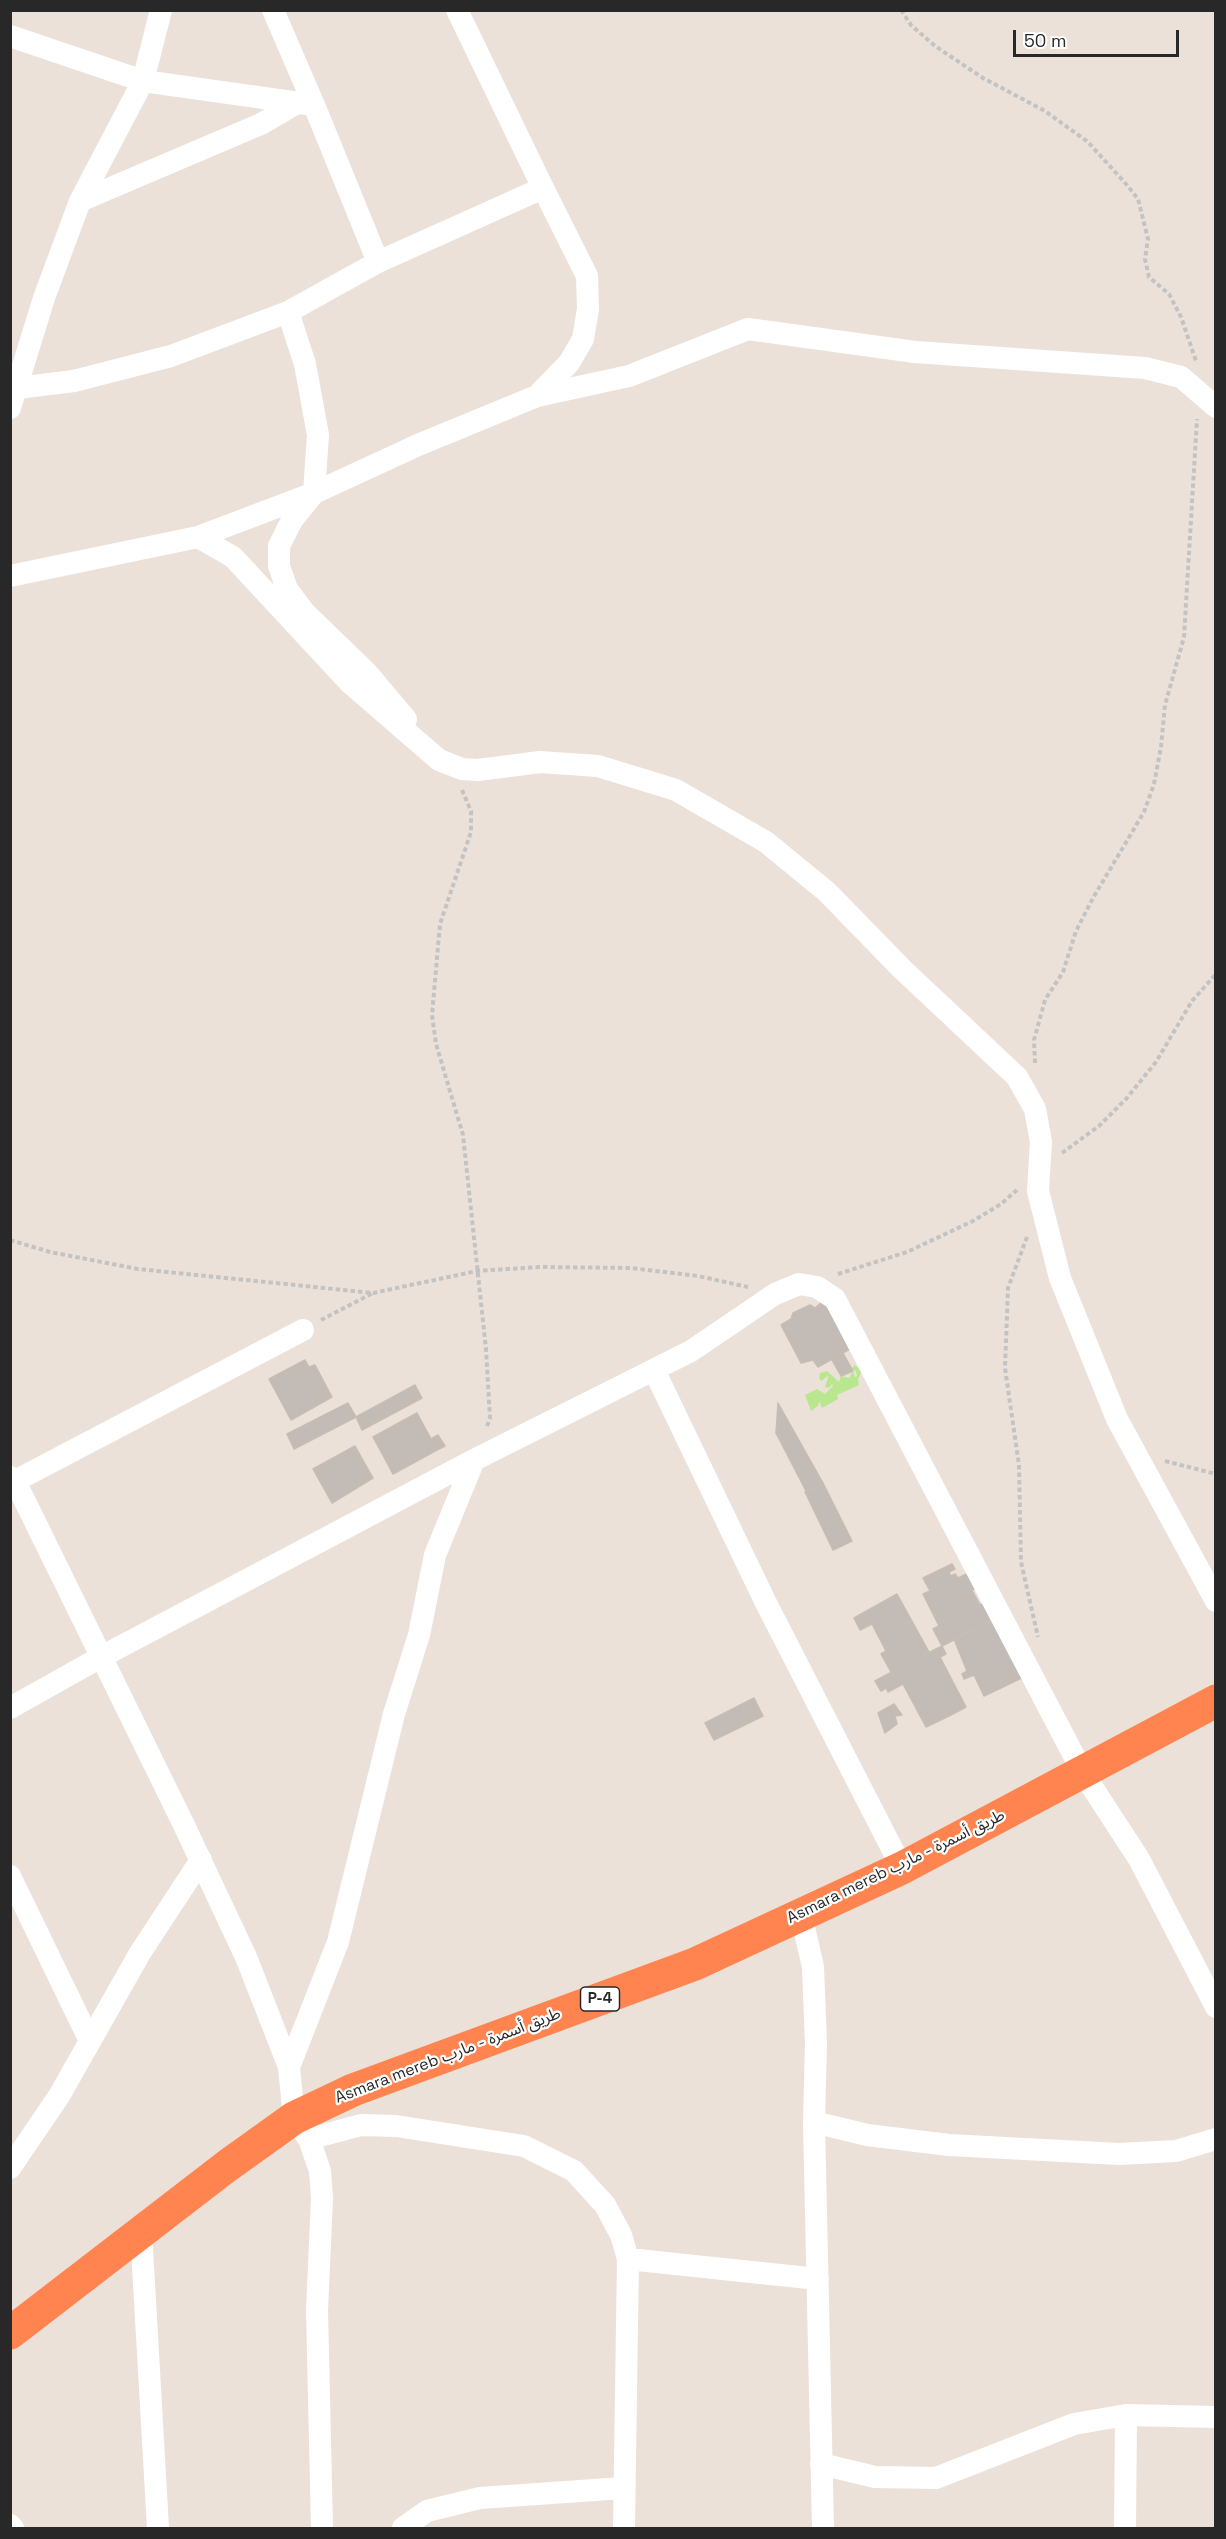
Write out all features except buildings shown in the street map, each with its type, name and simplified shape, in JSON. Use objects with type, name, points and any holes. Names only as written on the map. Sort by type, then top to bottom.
[{"type":"highway","name":"Asmara mereb طريق أسمرة - مارب","points":[[12,2326],[141,2231],[301,2129],[353,2090],[695,1964],[902,1868],[1215,1701]]},
{"type":"street","points":[[14,398],[44,298],[81,201],[143,81],[161,10]]},
{"type":"street","points":[[273,10],[305,104],[378,262]]},
{"type":"street","points":[[458,10],[587,276],[588,309],[583,339],[569,363],[537,396]]},
{"type":"street","points":[[10,36],[143,81],[305,104]]},
{"type":"street","points":[[81,201],[305,104]]},
{"type":"street","points":[[14,398],[171,356],[288,312],[378,262],[543,188]]},
{"type":"street","points":[[288,312],[305,363],[318,435],[314,493],[292,520],[279,546],[279,566],[287,589],[305,613],[368,674],[439,760]]},
{"type":"street","points":[[10,576],[198,537],[314,493],[418,445],[537,396],[629,376],[748,329],[915,352],[1145,368],[1181,376],[1208,399]]},
{"type":"street","points":[[198,537],[233,557],[350,683],[439,760],[462,769],[478,770],[540,762],[598,766],[676,790],[766,842],[827,892],[902,969],[1017,1077],[1035,1109],[1041,1142],[1038,1180],[1060,1278],[1117,1419],[1215,1601]]},
{"type":"street","points":[[10,1708],[474,1460],[691,1351],[775,1294],[799,1284],[817,1287],[835,1299],[1083,1773],[1139,1859],[1215,2007]]},
{"type":"street","points":[[303,1330],[13,1479],[201,1860],[246,1957],[289,2067],[301,2129],[320,2171],[322,2198],[317,2310],[322,2529]]},
{"type":"street","points":[[654,1370],[766,1603],[902,1868]]},
{"type":"street","points":[[289,2067],[338,1942],[394,1714],[419,1635],[435,1555],[474,1460]]},
{"type":"street","points":[[10,2168],[59,2096],[89,2039],[140,1953],[201,1860]]},
{"type":"street","points":[[10,1876],[89,2039]]},
{"type":"street","points":[[801,1914],[813,1966],[816,2044],[814,2122],[823,2529]]},
{"type":"street","points":[[814,2122],[867,2135],[949,2145],[1119,2154],[1176,2151],[1215,2139]]},
{"type":"street","points":[[301,2129],[361,2125],[396,2127],[524,2146],[574,2171],[605,2205],[621,2235],[628,2259],[624,2529]]},
{"type":"street","points":[[141,2231],[158,2529]]},
{"type":"street","points":[[628,2259],[818,2279]]},
{"type":"street","points":[[820,2464],[875,2477],[936,2478],[1074,2424],[1125,2415],[1215,2417]]},
{"type":"street","points":[[1125,2415],[1125,2529]]},
{"type":"street","points":[[403,2529],[427,2511],[480,2498],[623,2488]]},
{"type":"path","points":[[901,10],[911,25],[935,46],[983,78],[1045,111],[1088,142],[1127,185],[1138,199],[1148,239],[1145,259],[1149,277],[1169,294],[1181,317],[1195,353],[1208,399],[1184,637],[1165,705],[1154,784],[1144,812],[1093,898],[1076,931],[1063,972],[1045,1000],[1034,1040],[1035,1109]]},
{"type":"path","points":[[439,760],[463,792],[471,811],[471,832],[440,924],[432,1015],[436,1044],[463,1135],[477,1271],[490,1418],[474,1460]]},
{"type":"path","points":[[799,1284],[907,1252],[973,1221],[1038,1180],[1126,1099],[1156,1062],[1192,1001],[1215,974]]},
{"type":"path","points":[[1038,1180],[1030,1228],[1008,1288],[1005,1368],[1019,1466],[1021,1562],[1040,1649]]},
{"type":"path","points":[[10,1240],[50,1251],[138,1269],[373,1293]]},
{"type":"path","points":[[303,1330],[373,1293],[477,1271],[539,1267],[631,1268],[698,1276],[775,1294]]},
{"type":"green space","points":[[855,1365],[862,1371],[858,1379],[859,1385],[837,1395],[838,1399],[822,1408],[819,1401],[818,1406],[811,1411],[805,1395],[817,1389],[825,1394],[833,1386],[832,1384],[829,1388],[825,1387],[829,1375],[821,1381],[820,1373],[827,1371],[839,1382],[841,1376],[849,1378],[853,1371],[855,1377],[857,1376],[856,1371],[851,1369]]}]
